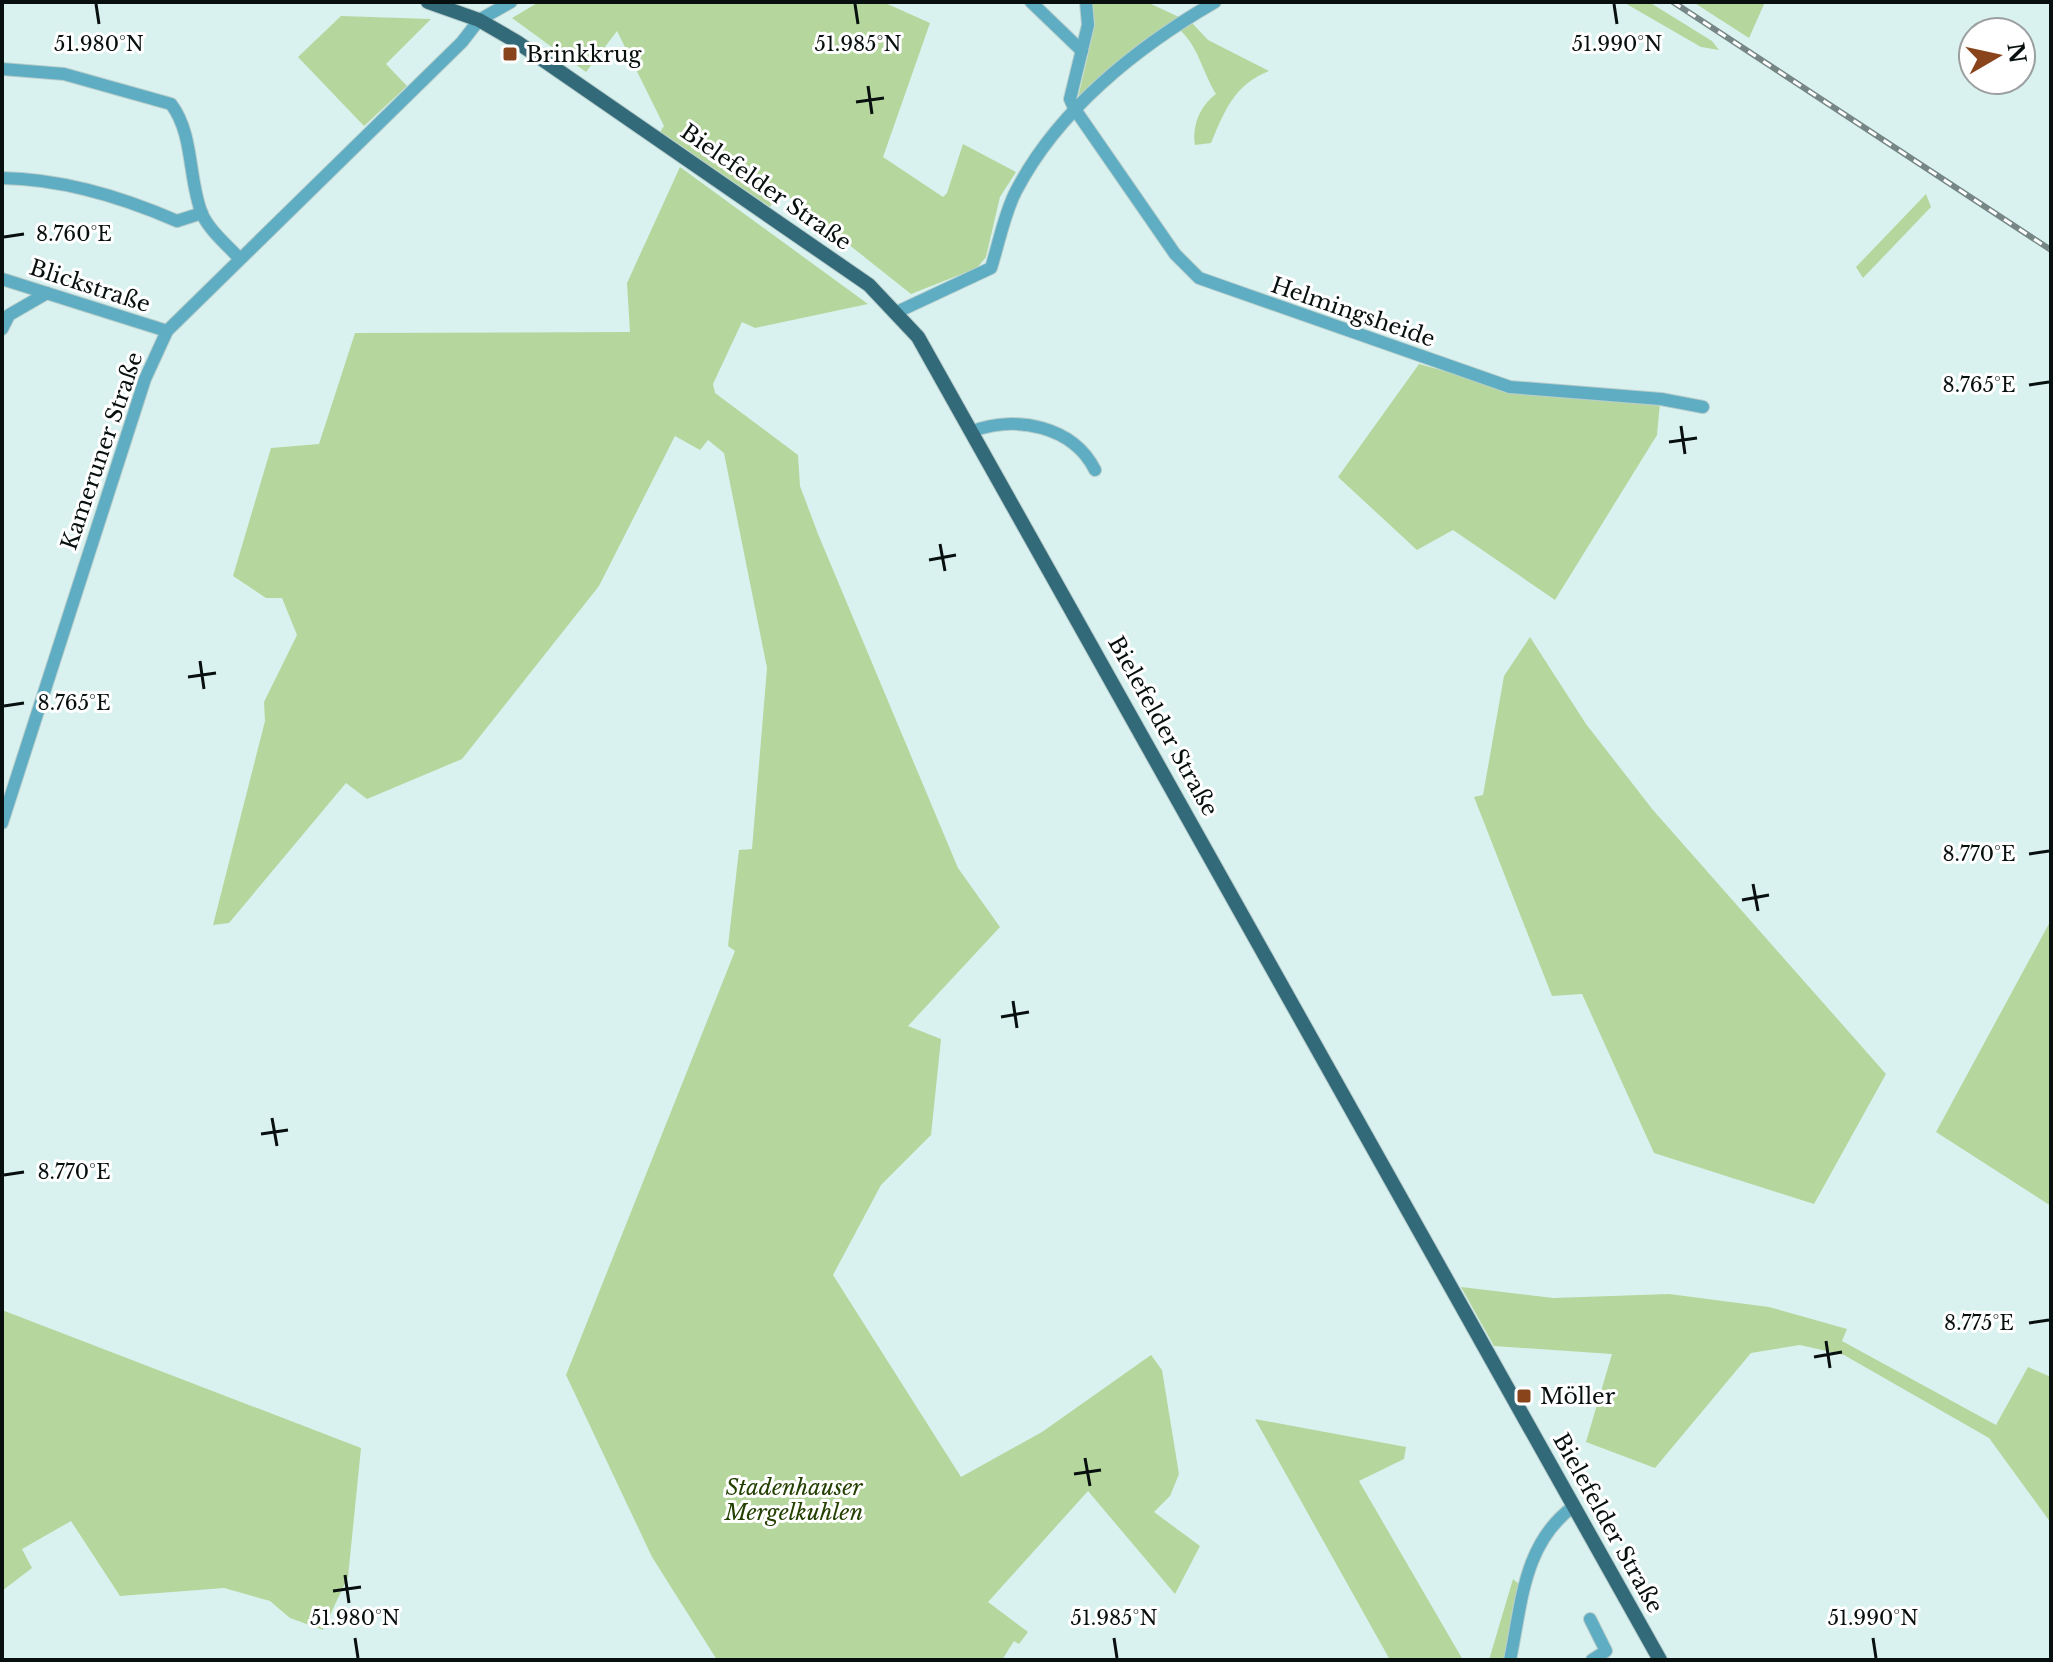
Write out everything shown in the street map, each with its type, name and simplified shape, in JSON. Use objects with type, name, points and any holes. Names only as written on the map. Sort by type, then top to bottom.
[{"type":"main road","name":"Bielefelder Straße","points":[[428,2],[479,20],[517,42],[869,285],[897,312],[933,360],[1660,1660]]},
{"type":"street","points":[[479,20],[511,2]]},
{"type":"street","points":[[1031,2],[1082,51]]},
{"type":"street","points":[[1074,108],[1070,99],[1088,25],[1086,2]]},
{"type":"street","points":[[897,312],[991,268],[1015,193],[1074,108],[1177,24],[1215,2]]},
{"type":"street","name":"Kameruner Straße","points":[[2,823],[145,379],[167,331],[462,42],[479,20]]},
{"type":"street","points":[[2,69],[64,74],[171,104],[184,133],[202,213],[213,232],[239,258]]},
{"type":"street","name":"Helmingsheide","points":[[1074,108],[1175,254],[1207,283],[1510,387],[1661,399],[1703,407]]},
{"type":"street","points":[[2,178],[90,191],[139,205],[177,221],[202,213]]},
{"type":"street","name":"Blickstraße","points":[[2,279],[167,331]]},
{"type":"street","points":[[2,329],[9,315],[47,293]]},
{"type":"street","points":[[973,431],[1028,422],[1085,452],[1095,470]]},
{"type":"street","points":[[1510,1660],[1534,1555],[1546,1530],[1574,1506]]},
{"type":"street","points":[[1590,1619],[1606,1651],[1592,1660]]},
{"type":"green space","points":[[539,2],[883,2],[930,23],[883,157],[943,197],[963,144],[1016,172],[1000,197],[986,257],[977,268],[911,294],[780,190],[770,207],[660,132],[664,126],[617,31],[586,72],[512,18]]},
{"type":"green space","points":[[1092,2],[1147,2],[1181,18],[1077,102],[1095,25]]},
{"type":"green space","points":[[1623,2],[1649,2],[1712,41],[1719,50],[1701,47]]},
{"type":"green space","points":[[1693,2],[1765,2],[1749,38]]},
{"type":"green space","points":[[341,16],[431,19],[386,64],[407,86],[364,126],[298,57]]},
{"type":"green space","points":[[1192,23],[1208,40],[1269,71],[1239,91],[1226,109],[1211,143],[1195,145],[1198,116],[1216,94],[1196,52],[1180,30]]},
{"type":"green space","name":"Stadenhauser Mergelkuhlen","points":[[680,167],[868,304],[755,328],[742,322],[713,384],[715,393],[798,455],[800,486],[818,534],[958,868],[1000,927],[908,1026],[941,1039],[931,1135],[881,1185],[833,1275],[961,1477],[1042,1432],[1151,1355],[1162,1370],[1179,1474],[1170,1496],[1154,1512],[1200,1546],[1175,1594],[1088,1491],[988,1602],[1028,1632],[1019,1644],[1014,1641],[1002,1660],[717,1660],[652,1557],[566,1375],[735,951],[728,946],[739,850],[752,849],[767,668],[724,453],[708,440],[700,450],[675,436],[599,586],[462,759],[367,799],[346,783],[229,923],[213,925],[265,721],[264,702],[297,635],[282,598],[266,598],[233,576],[271,448],[319,444],[355,333],[630,332],[627,283]]},
{"type":"green space","points":[[1926,194],[1931,207],[1863,278],[1856,267]]},
{"type":"green space","points":[[1419,364],[1510,389],[1660,403],[1657,435],[1555,600],[1453,530],[1417,550],[1338,477]]},
{"type":"green space","points":[[1530,637],[1586,724],[1653,810],[1886,1074],[1814,1204],[1654,1153],[1582,994],[1552,996],[1474,797],[1483,795],[1504,676]]},
{"type":"green space","points":[[2051,920],[2051,1206],[1936,1132]]},
{"type":"green space","points":[[1461,1287],[1553,1298],[1669,1294],[1769,1307],[1847,1329],[1842,1341],[1996,1425],[2028,1367],[2051,1377],[2051,1523],[1989,1438],[1844,1355],[1800,1345],[1751,1353],[1655,1468],[1586,1442],[1612,1354],[1494,1346]]},
{"type":"green space","points":[[2,1310],[361,1448],[348,1577],[323,1630],[290,1618],[270,1601],[224,1588],[120,1596],[71,1521],[22,1549],[32,1568],[2,1591]]},
{"type":"green space","points":[[1255,1419],[1406,1447],[1404,1459],[1359,1481],[1463,1660],[1390,1660]]},
{"type":"green space","points":[[1513,1579],[1520,1585],[1506,1660],[1489,1660]]},
{"type":"waterway","points":[[200,2],[211,2]]},
{"type":"railway","points":[[1673,2],[2051,250]]},
{"type":"place","name":"Brinkkrug","points":[[510,54]]},
{"type":"place","name":"Möller","points":[[1524,1396]]}]
